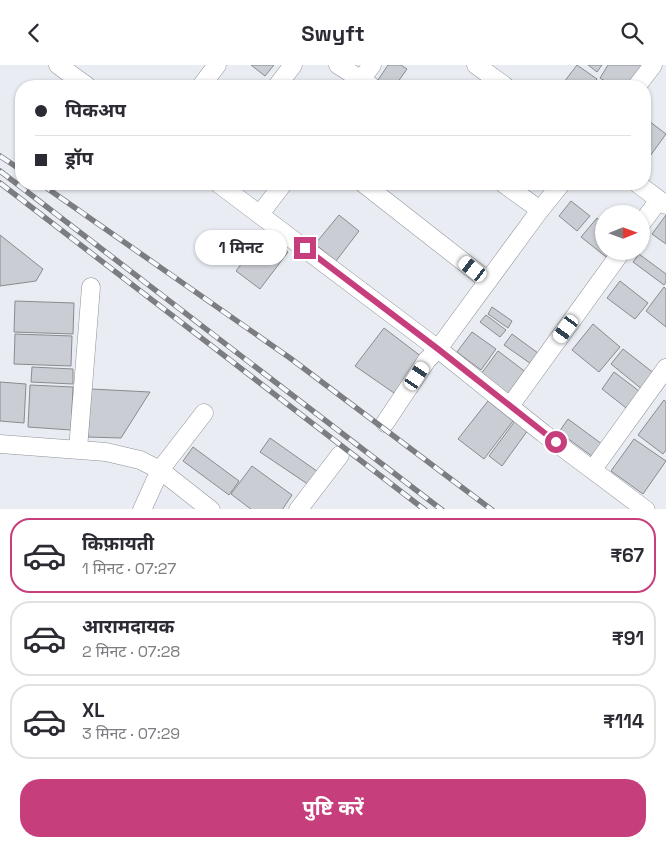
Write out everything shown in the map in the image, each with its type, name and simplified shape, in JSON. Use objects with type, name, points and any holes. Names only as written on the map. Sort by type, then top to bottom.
[{"type":"lane","points":[[206,80],[217,65]]},
{"type":"lane","points":[[282,80],[293,65]]},
{"type":"lane","points":[[338,65],[358,80]]},
{"type":"lane","points":[[365,80],[372,65]]},
{"type":"lane","points":[[476,65],[497,80]]},
{"type":"lane","points":[[642,80],[654,65]]},
{"type":"lane","points":[[62,66],[80,80]]},
{"type":"lane","points":[[227,190],[438,349],[543,433],[646,509]]},
{"type":"lane","points":[[260,214],[278,190]]},
{"type":"lane","points":[[372,190],[488,281]]},
{"type":"lane","points":[[512,190],[540,211]]},
{"type":"lane","points":[[385,423],[427,360],[438,349],[556,190]]},
{"type":"lane","points":[[646,190],[662,202],[650,215]]},
{"type":"lane","points":[[510,406],[615,260]]},
{"type":"lane","points":[[78,449],[92,287]]},
{"type":"lane","points":[[593,469],[666,368]]},
{"type":"lane","points":[[142,509],[160,470],[204,413]]},
{"type":"lane","points":[[0,444],[78,449],[124,455],[140,460],[160,470],[211,509]]},
{"type":"lane","points":[[298,509],[340,455]]},
{"type":"building","points":[[251,65],[274,65],[265,76]]},
{"type":"building","points":[[388,65],[401,65],[407,69],[399,80],[378,80]]},
{"type":"building","points":[[577,65],[597,79],[596,80],[566,80]]},
{"type":"building","points":[[588,65],[602,65],[597,72]]},
{"type":"building","points":[[608,65],[644,65],[633,80],[603,80],[600,78]]},
{"type":"building","points":[[651,123],[666,134],[651,155]]},
{"type":"building","points":[[571,201],[590,216],[577,231],[559,216]]},
{"type":"building","points":[[339,215],[359,231],[336,261],[315,244]]},
{"type":"building","points":[[666,215],[666,244],[652,234]]},
{"type":"building","points":[[595,220],[595,248],[581,237]]},
{"type":"building","points":[[264,234],[288,252],[260,289],[236,271]]},
{"type":"building","points":[[0,235],[43,269],[36,281],[0,286]]},
{"type":"building","points":[[634,260],[647,260],[666,274],[664,285],[633,262]]},
{"type":"building","points":[[620,281],[648,303],[635,319],[607,298]]},
{"type":"building","points":[[664,287],[666,289],[666,327],[646,311]]},
{"type":"building","points":[[15,301],[74,303],[73,334],[14,332]]},
{"type":"building","points":[[492,307],[512,321],[508,328],[488,314]]},
{"type":"building","points":[[486,315],[506,330],[500,337],[480,322]]},
{"type":"building","points":[[593,324],[620,347],[599,372],[572,350]]},
{"type":"building","points":[[384,328],[422,357],[394,393],[355,366]]},
{"type":"building","points":[[472,332],[496,349],[481,370],[457,352]]},
{"type":"building","points":[[15,334],[72,336],[71,366],[14,364]]},
{"type":"building","points":[[512,334],[542,356],[534,366],[504,345]]},
{"type":"building","points":[[623,349],[655,374],[643,390],[611,364]]},
{"type":"building","points":[[498,351],[527,373],[510,396],[481,374]]},
{"type":"building","points":[[32,367],[73,369],[73,384],[31,382]]},
{"type":"building","points":[[614,372],[643,394],[630,411],[602,389]]},
{"type":"building","points":[[0,382],[26,384],[24,423],[0,421]]},
{"type":"building","points":[[30,385],[73,387],[71,430],[28,427]]},
{"type":"building","points":[[91,389],[150,392],[121,438],[88,437]]},
{"type":"building","points":[[664,400],[666,402],[666,450],[663,454],[638,435]]},
{"type":"building","points":[[488,401],[513,421],[484,459],[458,439]]},
{"type":"building","points":[[568,419],[606,447],[597,460],[559,432]]},
{"type":"building","points":[[515,421],[528,430],[502,466],[489,456]]},
{"type":"building","points":[[270,438],[321,474],[312,487],[260,452]]},
{"type":"building","points":[[634,439],[666,461],[643,494],[611,471]]},
{"type":"building","points":[[193,447],[239,481],[229,495],[183,461]]},
{"type":"building","points":[[252,466],[292,495],[283,509],[251,509],[231,494]]},
{"type":"railway","points":[[0,156],[15,166]]},
{"type":"railway","points":[[0,171],[15,183]]},
{"type":"railway","points":[[0,183],[424,509]]},
{"type":"railway","points":[[25,190],[441,509]]},
{"type":"railway","points":[[50,190],[290,358],[491,509]]},
{"type":"route","points":[[305,248],[556,442]]}]
